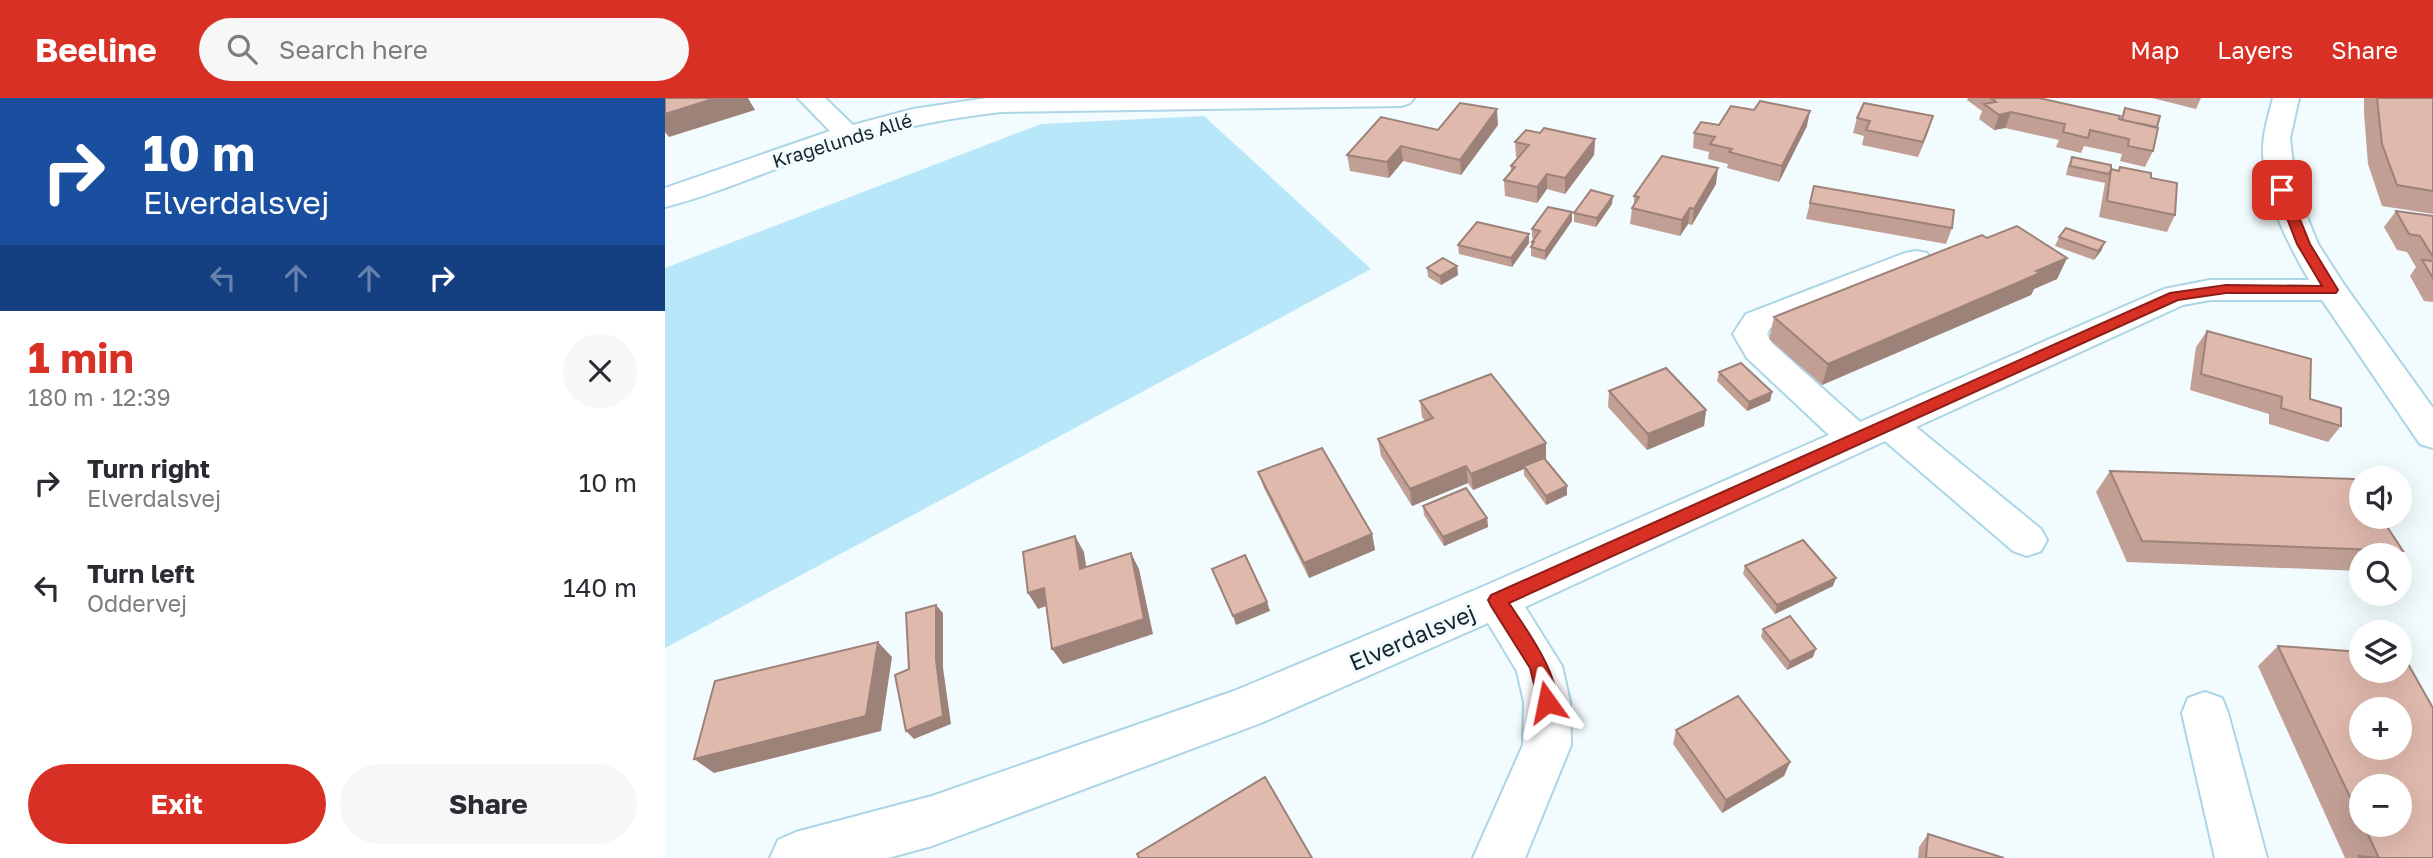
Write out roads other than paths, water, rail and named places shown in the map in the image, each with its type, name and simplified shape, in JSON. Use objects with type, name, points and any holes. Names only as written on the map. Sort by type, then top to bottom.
[{"type":"street","points":[[811,98],[849,135]]},
{"type":"street","name":"Kragelunds Allé","points":[[665,198],[849,135],[899,120],[946,111],[1002,104],[1113,99],[1401,98]]},
{"type":"street","points":[[2286,98],[2277,138],[2282,190],[2303,244],[2331,290],[2433,435]]},
{"type":"street","points":[[1916,261],[1758,321],[1749,334],[1759,350],[2027,540]]},
{"type":"street","name":"Elverdalsvej","points":[[796,858],[932,821],[1245,708],[1497,600],[2175,296],[2231,289],[2331,290]]},
{"type":"street","points":[[1497,600],[1539,666],[1547,702],[1547,745],[1499,858]]},
{"type":"street","points":[[2205,713],[2241,858]]}]
